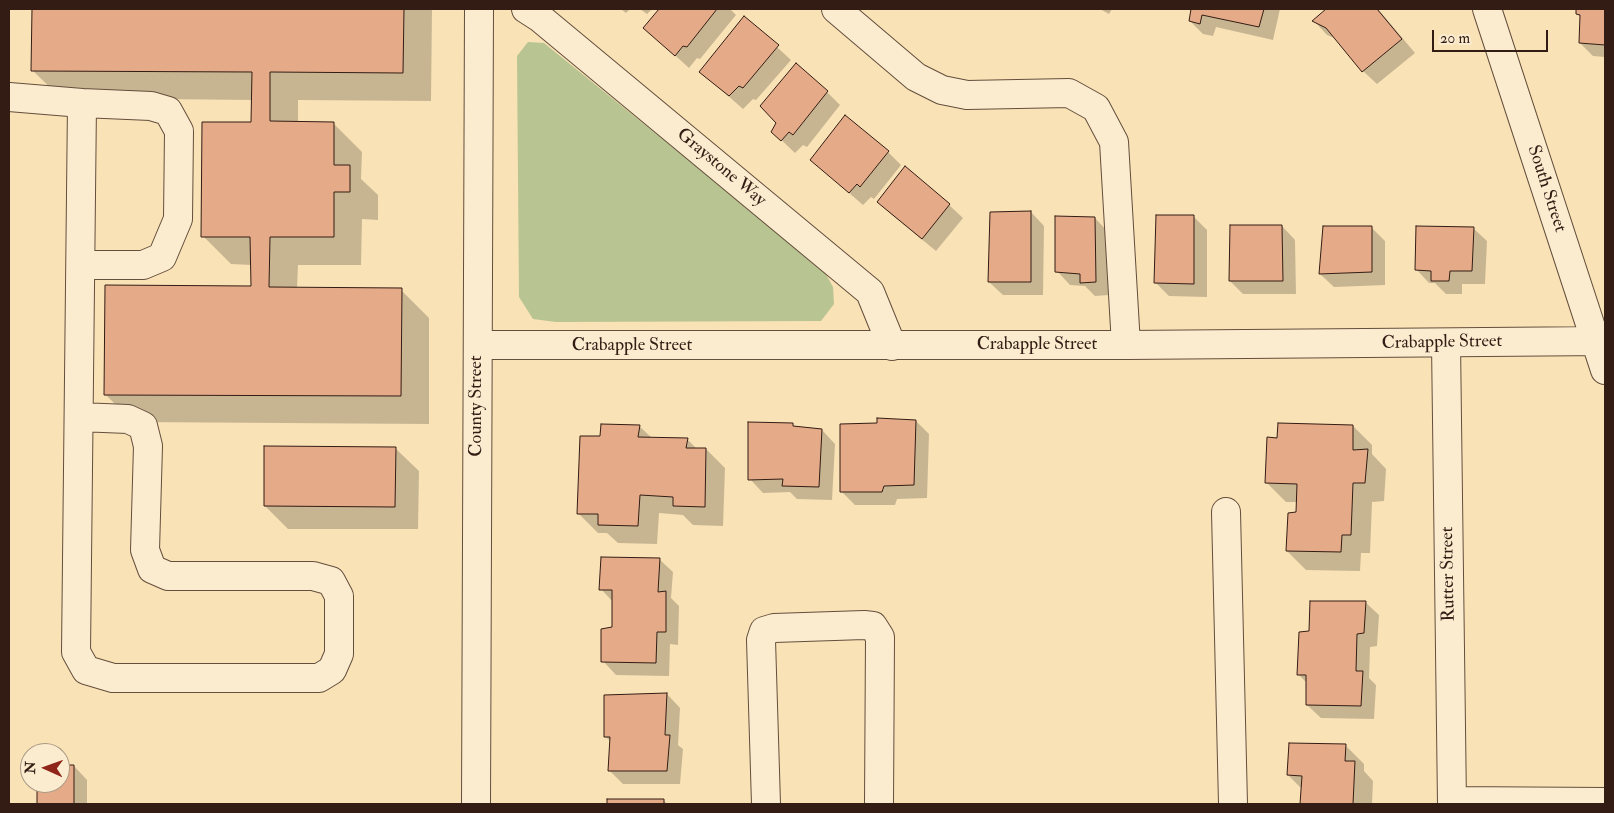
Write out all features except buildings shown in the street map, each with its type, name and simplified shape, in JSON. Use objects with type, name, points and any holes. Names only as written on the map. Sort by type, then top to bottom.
[{"type":"street","name":"County Street","points":[[476,804],[479,9]]},
{"type":"street","name":"Graystone Way","points":[[526,9],[540,18],[870,292],[892,346]]},
{"type":"street","points":[[836,9],[916,77],[942,90],[968,95],[1069,93],[1096,108],[1114,142],[1126,345]]},
{"type":"street","name":"South Street","points":[[1487,9],[1600,341],[1605,370]]},
{"type":"street","points":[[9,97],[151,106],[168,111],[179,131],[178,219],[162,257],[143,265],[80,265]]},
{"type":"street","points":[[79,417],[128,419],[143,426],[148,446],[145,550],[152,569],[168,576],[314,576],[331,581],[339,596],[339,654],[332,670],[319,678],[112,678],[86,670],[76,652],[82,103]]},
{"type":"street","name":"Crabapple Street","points":[[478,345],[892,346],[1600,341]]},
{"type":"street","name":"Rutter Street","points":[[1446,343],[1452,803]]},
{"type":"street","points":[[1226,512],[1233,804]]},
{"type":"street","points":[[766,804],[761,640],[764,631],[774,628],[864,625],[874,626],[880,637],[879,804]]},
{"type":"street","points":[[1452,803],[1605,802]]},
{"type":"green space","points":[[528,42],[544,43],[823,269],[833,287],[834,304],[821,321],[556,322],[533,319],[519,297],[517,56]]}]
